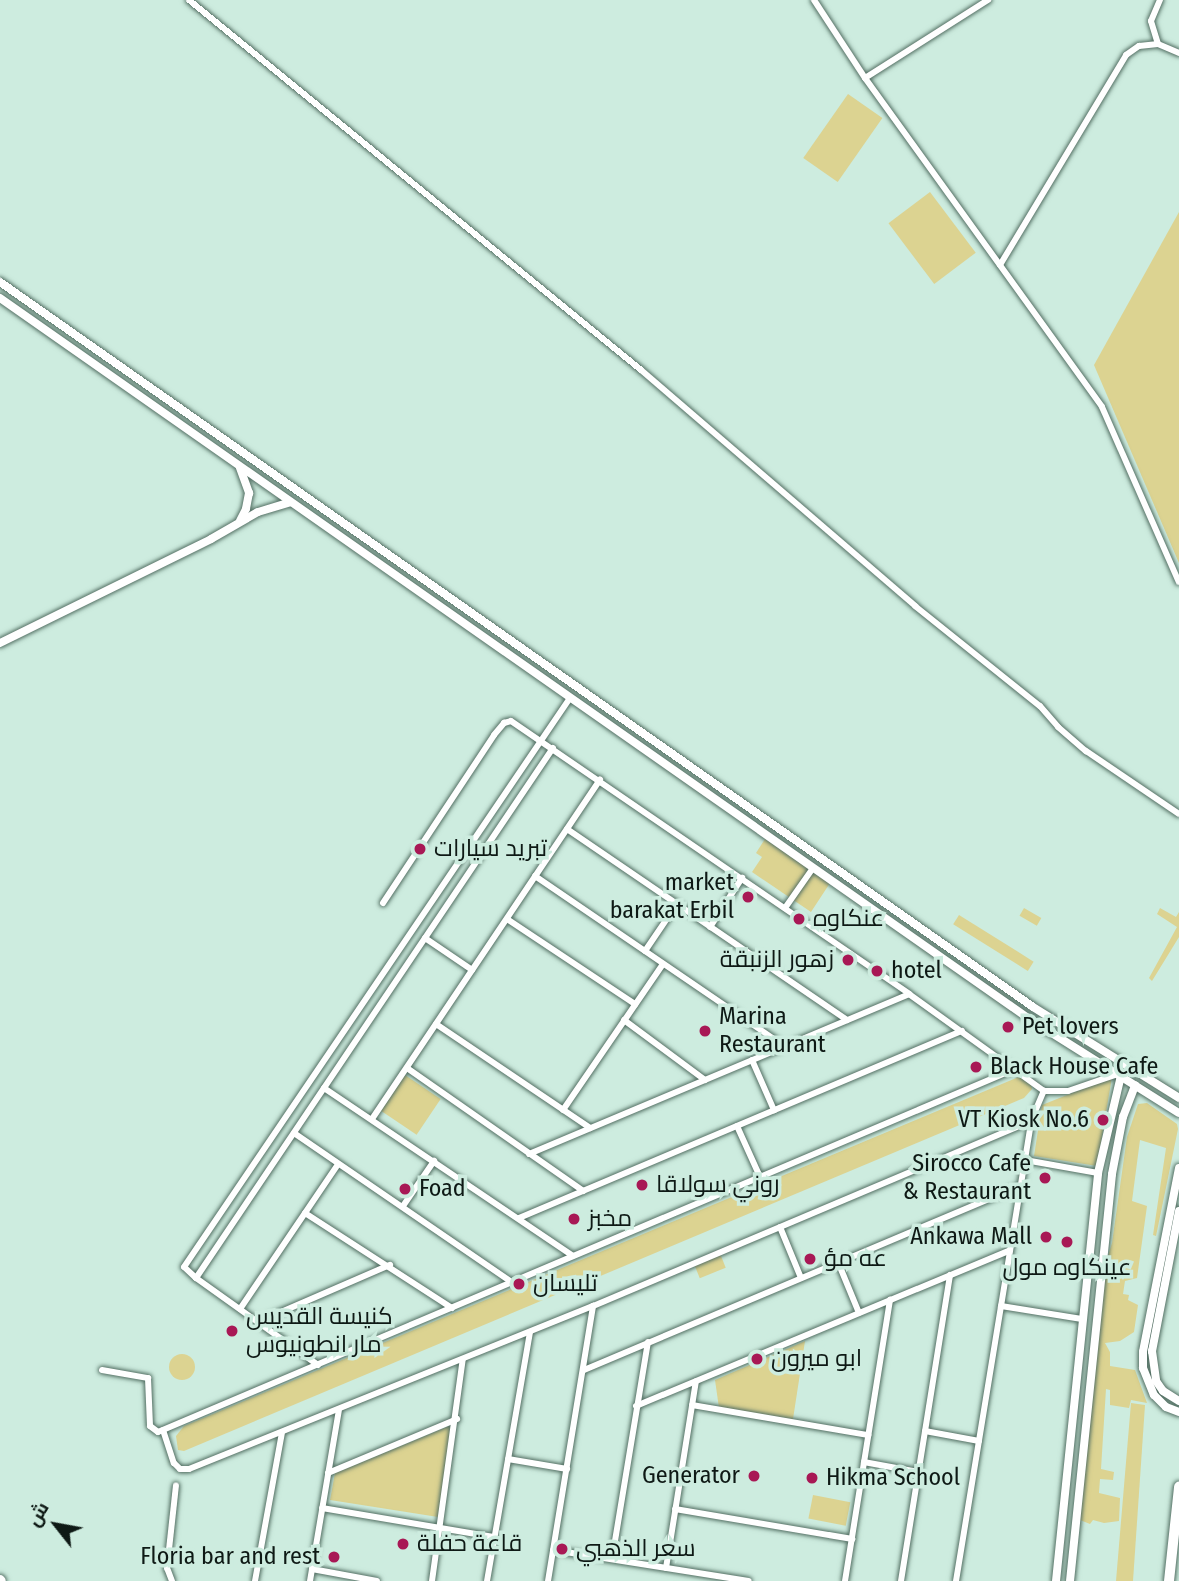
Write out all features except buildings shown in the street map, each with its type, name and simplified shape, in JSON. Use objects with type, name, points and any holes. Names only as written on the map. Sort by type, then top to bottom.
[{"type":"highway","points":[[1169,1581],[1179,1487]]},
{"type":"street","points":[[190,0],[641,370],[884,580],[1040,706],[1058,727],[1086,751],[1179,814]]},
{"type":"street","points":[[814,0],[865,78],[1102,407],[1179,582]]},
{"type":"street","points":[[865,78],[988,0]]},
{"type":"street","points":[[1158,44],[1151,21],[1160,0]]},
{"type":"street","points":[[1000,265],[1126,55],[1139,46],[1158,44],[1179,53]]},
{"type":"street","points":[[0,282],[1033,1007],[1179,1098]]},
{"type":"street","points":[[0,298],[1028,1018],[1179,1113]]},
{"type":"street","points":[[236,464],[245,477],[249,493],[246,509],[238,524]]},
{"type":"street","points":[[0,643],[268,508],[290,502]]},
{"type":"street","points":[[318,1365],[195,1279],[184,1267],[570,698]]},
{"type":"street","points":[[383,903],[499,726],[511,721],[1017,1068],[1044,1091],[1068,1091],[1120,1075]]},
{"type":"street","points":[[195,1279],[553,748]]},
{"type":"street","points":[[372,1119],[600,780]]},
{"type":"street","points":[[566,829],[847,1020]]},
{"type":"street","points":[[785,908],[813,868]]},
{"type":"street","points":[[535,876],[784,1046]]},
{"type":"street","points":[[710,927],[743,878]]},
{"type":"street","points":[[645,951],[677,904]]},
{"type":"street","points":[[507,919],[635,1004]]},
{"type":"street","points":[[425,938],[472,970]]},
{"type":"street","points":[[563,1111],[663,964]]},
{"type":"street","points":[[529,1154],[909,994]]},
{"type":"street","points":[[624,1020],[705,1080]]},
{"type":"street","points":[[436,1024],[590,1128]]},
{"type":"street","points":[[519,1218],[962,1031]]},
{"type":"street","points":[[752,1060],[774,1110]]},
{"type":"street","points":[[407,1068],[583,1191]]},
{"type":"street","points":[[102,1370],[148,1378],[150,1426],[154,1431],[163,1430],[1017,1068]]},
{"type":"street","points":[[1056,1581],[1063,1486],[1098,1172],[1120,1075]]},
{"type":"street","points":[[1070,1581],[1111,1186],[1126,1108],[1135,1085]]},
{"type":"street","points":[[324,1088],[573,1256]]},
{"type":"street","points":[[956,1581],[1031,1121],[1044,1091]]},
{"type":"street","points":[[1113,1104],[1126,1108]]},
{"type":"street","points":[[163,1430],[174,1463],[183,1469],[282,1433],[530,1332],[1031,1121]]},
{"type":"street","points":[[737,1126],[760,1177]]},
{"type":"street","points":[[294,1133],[512,1282]]},
{"type":"street","points":[[1025,1160],[1098,1172]]},
{"type":"street","points":[[403,1206],[434,1161]]},
{"type":"street","points":[[240,1309],[338,1164]]},
{"type":"street","points":[[1179,1168],[1143,1352],[1146,1381],[1166,1407],[1179,1412]]},
{"type":"street","points":[[584,1370],[1021,1185]]},
{"type":"street","points":[[1179,1211],[1152,1351],[1156,1381],[1170,1396],[1179,1401]]},
{"type":"street","points":[[305,1213],[390,1265],[452,1308]]},
{"type":"street","points":[[780,1227],[801,1278]]},
{"type":"street","points":[[636,1406],[1010,1250]]},
{"type":"street","points":[[838,1262],[859,1313]]},
{"type":"street","points":[[258,1322],[390,1265]]},
{"type":"street","points":[[901,1581],[950,1275]]},
{"type":"street","points":[[845,1581],[890,1300]]},
{"type":"street","points":[[548,1581],[593,1306]]},
{"type":"street","points":[[1001,1306],[1082,1319]]},
{"type":"street","points":[[487,1581],[530,1332]]},
{"type":"street","points":[[612,1559],[648,1342]]},
{"type":"street","points":[[432,1581],[457,1419],[463,1359]]},
{"type":"street","points":[[666,1568],[696,1381]]},
{"type":"street","points":[[692,1405],[868,1435]]},
{"type":"street","points":[[310,1581],[339,1410]]},
{"type":"street","points":[[328,1473],[457,1419]]},
{"type":"street","points":[[925,1431],[979,1441]]},
{"type":"street","points":[[255,1581],[282,1433]]},
{"type":"street","points":[[508,1459],[567,1469]]},
{"type":"street","points":[[864,1462],[918,1472]]},
{"type":"street","points":[[172,1581],[167,1568],[176,1485]]},
{"type":"street","points":[[1063,1486],[1078,1488]]},
{"type":"street","points":[[323,1508],[494,1537]]},
{"type":"street","points":[[675,1510],[852,1538]]},
{"type":"street","points":[[554,1550],[749,1581]]},
{"type":"street","points":[[312,1569],[377,1581]]},
{"type":"shaded area","points":[[848,94],[882,118],[838,182],[803,158]]},
{"type":"shaded area","points":[[930,192],[976,253],[934,284],[888,223]]},
{"type":"shaded area","points":[[1179,212],[1179,563],[1094,365]]},
{"type":"shaded area","points":[[765,839],[830,883],[811,912],[752,872],[762,857],[756,853]]},
{"type":"shaded area","points":[[1024,908],[1041,918],[1037,926],[1020,916]]},
{"type":"shaded area","points":[[1160,908],[1176,917],[1179,912],[1179,937],[1152,981],[1149,978],[1177,927],[1157,914]]},
{"type":"shaded area","points":[[959,915],[1034,962],[1028,971],[953,924]]},
{"type":"shaded area","points":[[405,1075],[441,1099],[417,1135],[381,1111]]},
{"type":"shaded area","points":[[1021,1076],[1031,1084],[1032,1089],[1024,1098],[184,1451],[178,1450],[176,1436],[184,1426]]},
{"type":"shaded area","points":[[1112,1077],[1097,1166],[1034,1156],[1042,1105]]},
{"type":"shaded area","points":[[1147,1103],[1177,1124],[1178,1129],[1156,1236],[1153,1235],[1166,1148],[1140,1140],[1132,1201],[1147,1206],[1137,1278],[1125,1281],[1123,1294],[1129,1295],[1128,1300],[1138,1305],[1134,1332],[1120,1341],[1105,1343],[1110,1352],[1110,1366],[1135,1370],[1147,1403],[1131,1400],[1129,1408],[1110,1405],[1110,1390],[1106,1389],[1101,1469],[1114,1472],[1113,1480],[1100,1479],[1099,1493],[1120,1498],[1119,1521],[1104,1523],[1093,1520],[1090,1524],[1080,1520],[1106,1262],[1112,1243],[1127,1137],[1138,1104]]},
{"type":"shaded area","points":[[719,1251],[726,1268],[700,1278],[693,1261]]},
{"type":"shaded area","points":[[805,1341],[793,1419],[719,1408],[715,1380]]},
{"type":"shaded area","points":[[182,1354],[191,1358],[195,1367],[191,1376],[182,1380],[173,1376],[169,1367],[173,1358]]},
{"type":"shaded area","points":[[1131,1403],[1145,1405],[1133,1581],[1116,1581]]},
{"type":"shaded area","points":[[452,1425],[438,1517],[330,1500],[335,1473]]},
{"type":"shaded area","points":[[813,1495],[850,1502],[846,1526],[808,1519]]},
{"type":"place","name":"تبريد سيارات","points":[[420,849]]},
{"type":"place","name":"market barakat Erbil","points":[[748,897]]},
{"type":"place","name":"عنكاوه","points":[[799,919]]},
{"type":"place","name":"زهور الزنبقة","points":[[848,960]]},
{"type":"place","name":"hotel","points":[[877,971]]},
{"type":"place","name":"Pet lovers","points":[[1008,1027]]},
{"type":"place","name":"Marina Restaurant","points":[[705,1031]]},
{"type":"place","name":"Black House Cafe","points":[[976,1067]]},
{"type":"place","name":"VT Kiosk No.6","points":[[1103,1120]]},
{"type":"place","name":"Sirocco Cafe & Restaurant","points":[[1045,1178]]},
{"type":"place","name":"روني سولاقا","points":[[642,1185]]},
{"type":"place","name":"Foad","points":[[405,1189]]},
{"type":"place","name":"مخبز","points":[[574,1219]]},
{"type":"place","name":"Ankawa Mall","points":[[1046,1237]]},
{"type":"place","name":"عينكاوه مول","points":[[1067,1242]]},
{"type":"place","name":"عه مؤ","points":[[810,1259]]},
{"type":"place","name":"تليسان","points":[[519,1284]]},
{"type":"place","name":"كنيسة القديس مار انطونيوس","points":[[232,1331]]},
{"type":"place","name":"ابو ميرون","points":[[757,1359]]},
{"type":"place","name":"Generator","points":[[754,1476]]},
{"type":"place","name":"Hikma School","points":[[812,1478]]},
{"type":"place","name":"قاعة حفلة","points":[[403,1544]]},
{"type":"place","name":"سعر الذهبي","points":[[562,1549]]},
{"type":"place","name":"Floria bar and rest","points":[[334,1557]]}]
